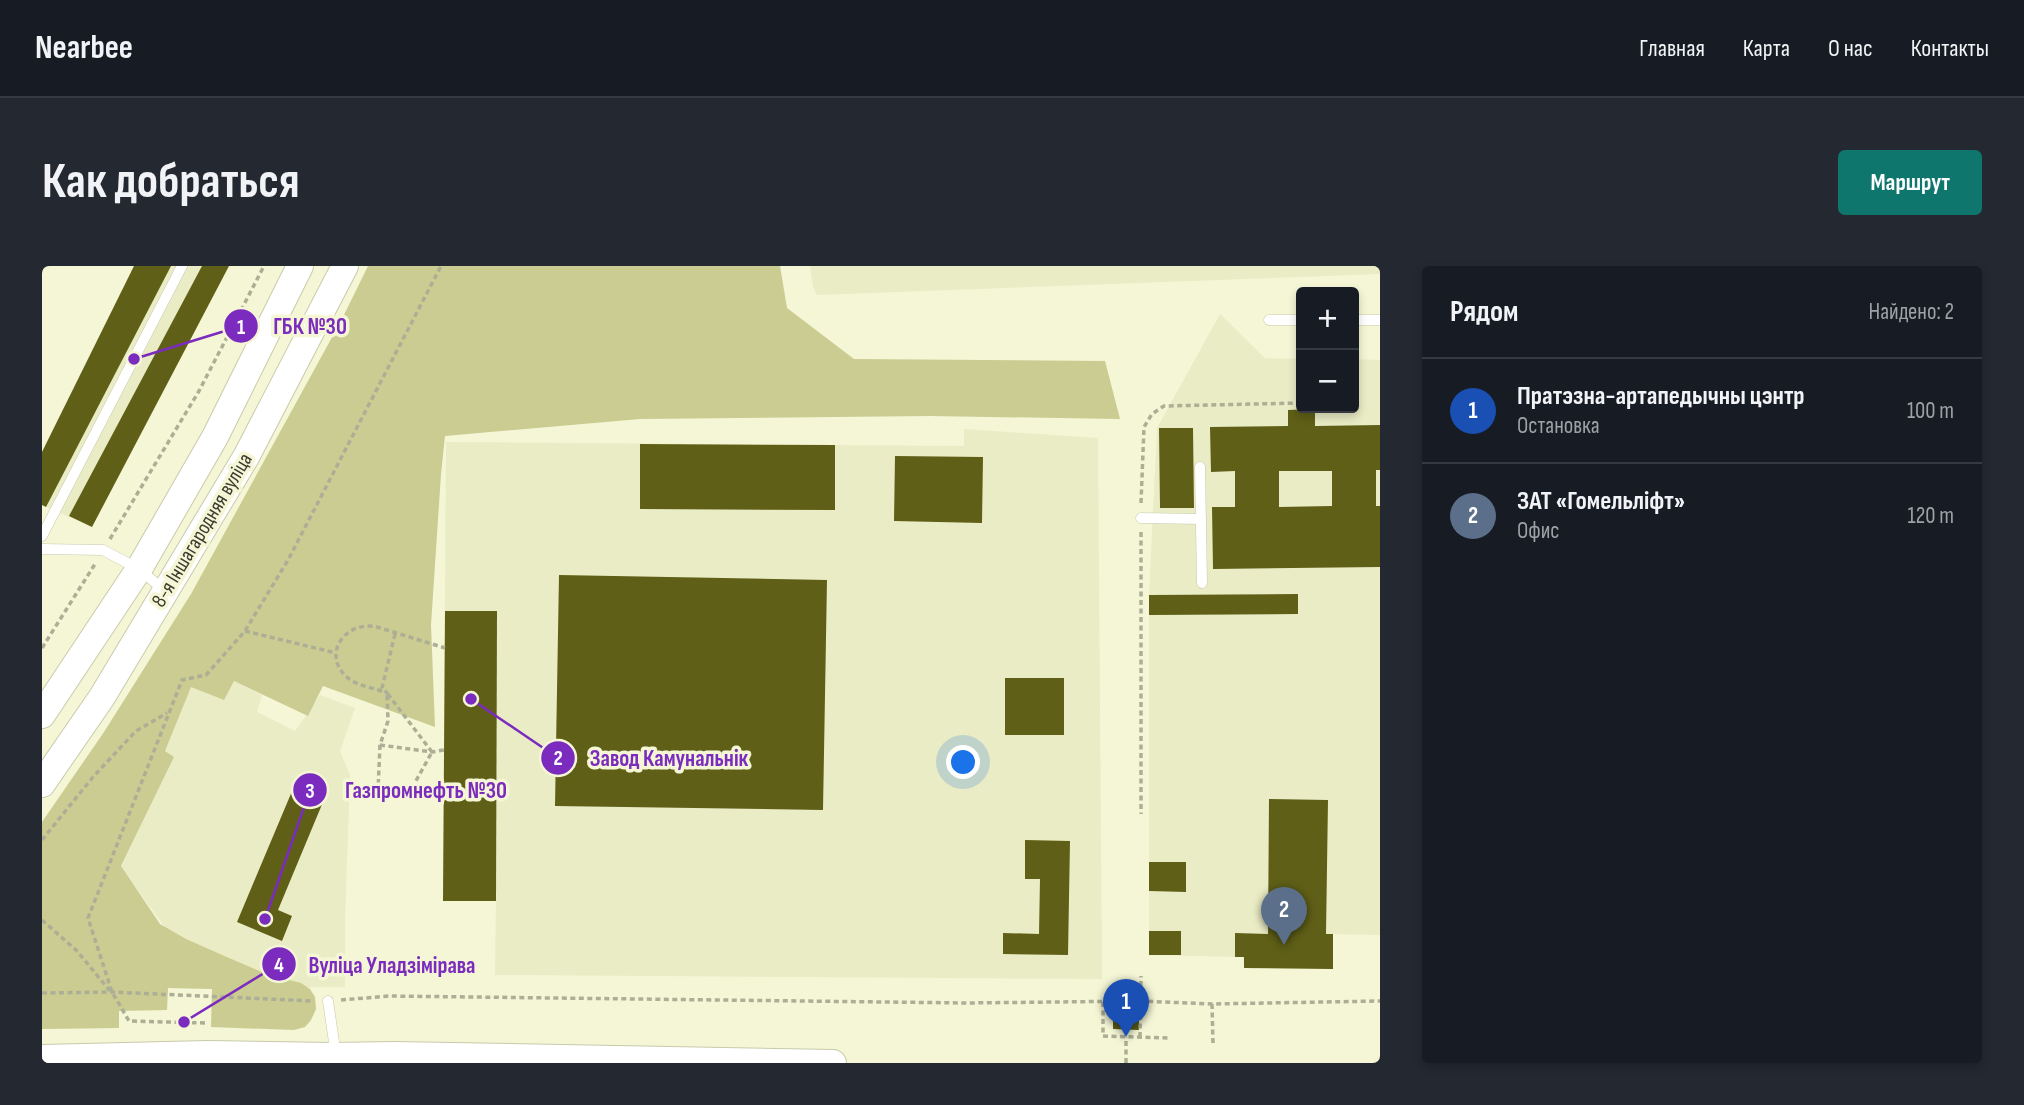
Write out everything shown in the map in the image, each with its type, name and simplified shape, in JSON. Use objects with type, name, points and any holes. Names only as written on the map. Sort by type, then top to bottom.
[{"type":"main road","name":"8-я Іншагародняя вуліца","points":[[42,715],[139,569],[215,437],[300,266]]},
{"type":"main road","name":"8-я Іншагародняя вуліца","points":[[42,784],[102,697],[246,457],[345,266]]},
{"type":"main road","points":[[42,1058],[207,1054],[409,1055],[832,1063]]},
{"type":"lane","points":[[42,536],[182,266]]},
{"type":"lane","points":[[1269,320],[1296,320]]},
{"type":"lane","points":[[1359,320],[1380,320]]},
{"type":"lane","points":[[1200,467],[1202,583]]},
{"type":"lane","points":[[1141,518],[1200,519]]},
{"type":"lane","points":[[42,549],[103,550],[139,569],[165,591]]},
{"type":"lane","points":[[328,1001],[334,1042],[331,1056]]},
{"type":"path","points":[[42,648],[199,391],[264,266]]},
{"type":"path","points":[[112,992],[88,918],[182,680],[206,676],[245,631],[288,560],[441,266]]},
{"type":"path","points":[[1141,814],[1141,518],[1144,428],[1152,414],[1164,406],[1296,407]]},
{"type":"path","points":[[387,693],[355,682],[341,671],[337,653],[344,636],[351,630],[368,625],[444,648]]},
{"type":"path","points":[[245,631],[337,653]]},
{"type":"path","points":[[395,634],[382,688],[432,752]]},
{"type":"path","points":[[387,693],[388,721],[380,745],[378,790],[407,797],[432,752]]},
{"type":"path","points":[[42,840],[93,776],[136,731],[169,712]]},
{"type":"path","points":[[380,745],[432,752],[444,750]]},
{"type":"path","points":[[42,920],[77,951],[112,992],[129,1021],[205,1023]]},
{"type":"path","points":[[1140,1037],[1141,976]]},
{"type":"path","points":[[42,993],[112,992],[328,1001],[389,996],[967,1003],[1141,1001],[1212,1004],[1380,1001]]},
{"type":"path","points":[[1102,1002],[1103,1036],[1171,1038]]},
{"type":"path","points":[[1212,1004],[1213,1044]]},
{"type":"path","points":[[1126,1037],[1126,1063]]},
{"type":"shaded area","points":[[134,266],[229,266],[92,527],[42,505],[42,452]]},
{"type":"shaded area","points":[[368,266],[780,266],[787,308],[854,359],[1105,361],[1120,419],[930,416],[640,419],[445,436],[431,625],[435,727],[323,686],[308,716],[234,681],[224,700],[191,687],[165,751],[174,757],[121,866],[160,924],[229,958],[269,975],[301,983],[310,989],[315,997],[316,1009],[311,1020],[305,1027],[294,1030],[211,1027],[212,989],[168,988],[167,1010],[119,1011],[119,1028],[42,1029],[42,822],[104,732],[191,594],[341,321]]},
{"type":"shaded area","points":[[810,266],[1380,266],[1380,274],[817,295]]},
{"type":"shaded area","points":[[1220,314],[1265,358],[1296,359],[1296,413],[1359,413],[1359,359],[1380,360],[1380,935],[1333,934],[1333,969],[1244,968],[1243,957],[1149,955],[1149,595],[1157,428]]},
{"type":"shaded area","points":[[964,429],[1098,438],[1102,979],[495,975],[496,901],[443,901],[446,442],[964,446]]},
{"type":"shaded area","points":[[233,681],[262,695],[257,712],[295,731],[320,695],[355,708],[340,751],[350,775],[345,987],[301,987],[183,952],[121,867],[174,757],[165,751],[191,686],[224,700]]},
{"type":"building","points":[[134,266],[171,266],[46,507],[42,505],[42,452]]},
{"type":"building","points":[[202,266],[229,266],[92,527],[69,516]]},
{"type":"building","points":[[1288,410],[1296,410],[1296,413],[1315,413],[1315,426],[1380,425],[1380,470],[1376,470],[1376,506],[1380,506],[1380,567],[1213,569],[1212,507],[1235,507],[1235,471],[1211,472],[1210,427],[1288,426]],"holes":[[[1279,471],[1332,471],[1332,506],[1279,507]]]},
{"type":"building","points":[[1159,428],[1193,428],[1194,508],[1160,508]]},
{"type":"building","points":[[640,444],[835,445],[835,510],[640,509]]},
{"type":"building","points":[[895,456],[983,457],[982,523],[894,521]]},
{"type":"building","points":[[559,575],[827,580],[823,810],[555,806]]},
{"type":"building","points":[[1298,594],[1298,614],[1149,615],[1149,595]]},
{"type":"building","points":[[445,611],[497,611],[496,901],[443,901]]},
{"type":"building","points":[[1005,678],[1064,678],[1064,735],[1005,735]]},
{"type":"building","points":[[298,777],[328,790],[278,910],[292,916],[282,941],[237,922]]},
{"type":"building","points":[[1269,799],[1328,800],[1326,934],[1333,934],[1333,969],[1244,968],[1244,957],[1235,957],[1235,933],[1268,934]]},
{"type":"building","points":[[1025,840],[1070,841],[1068,955],[1003,954],[1003,933],[1039,934],[1040,879],[1025,879]]},
{"type":"building","points":[[1149,862],[1186,862],[1186,892],[1149,891]]},
{"type":"building","points":[[1149,931],[1181,931],[1181,955],[1149,955]]},
{"type":"building","points":[[1113,1020],[1139,1020],[1139,1030],[1113,1029]]},
{"type":"place","name":"ГБК №30","points":[[134,359]]},
{"type":"place","name":"Завод Камунальнік","points":[[471,699]]},
{"type":"place","name":"Газпромнефть №30","points":[[265,919]]},
{"type":"place","name":"ЗАТ «Гомельліфт»","points":[[1284,945]]},
{"type":"place","name":"Вуліца Уладзімірава","points":[[184,1022]]},
{"type":"place","name":"Пратэзна-артапедычны цэнтр","points":[[1126,1037]]}]
